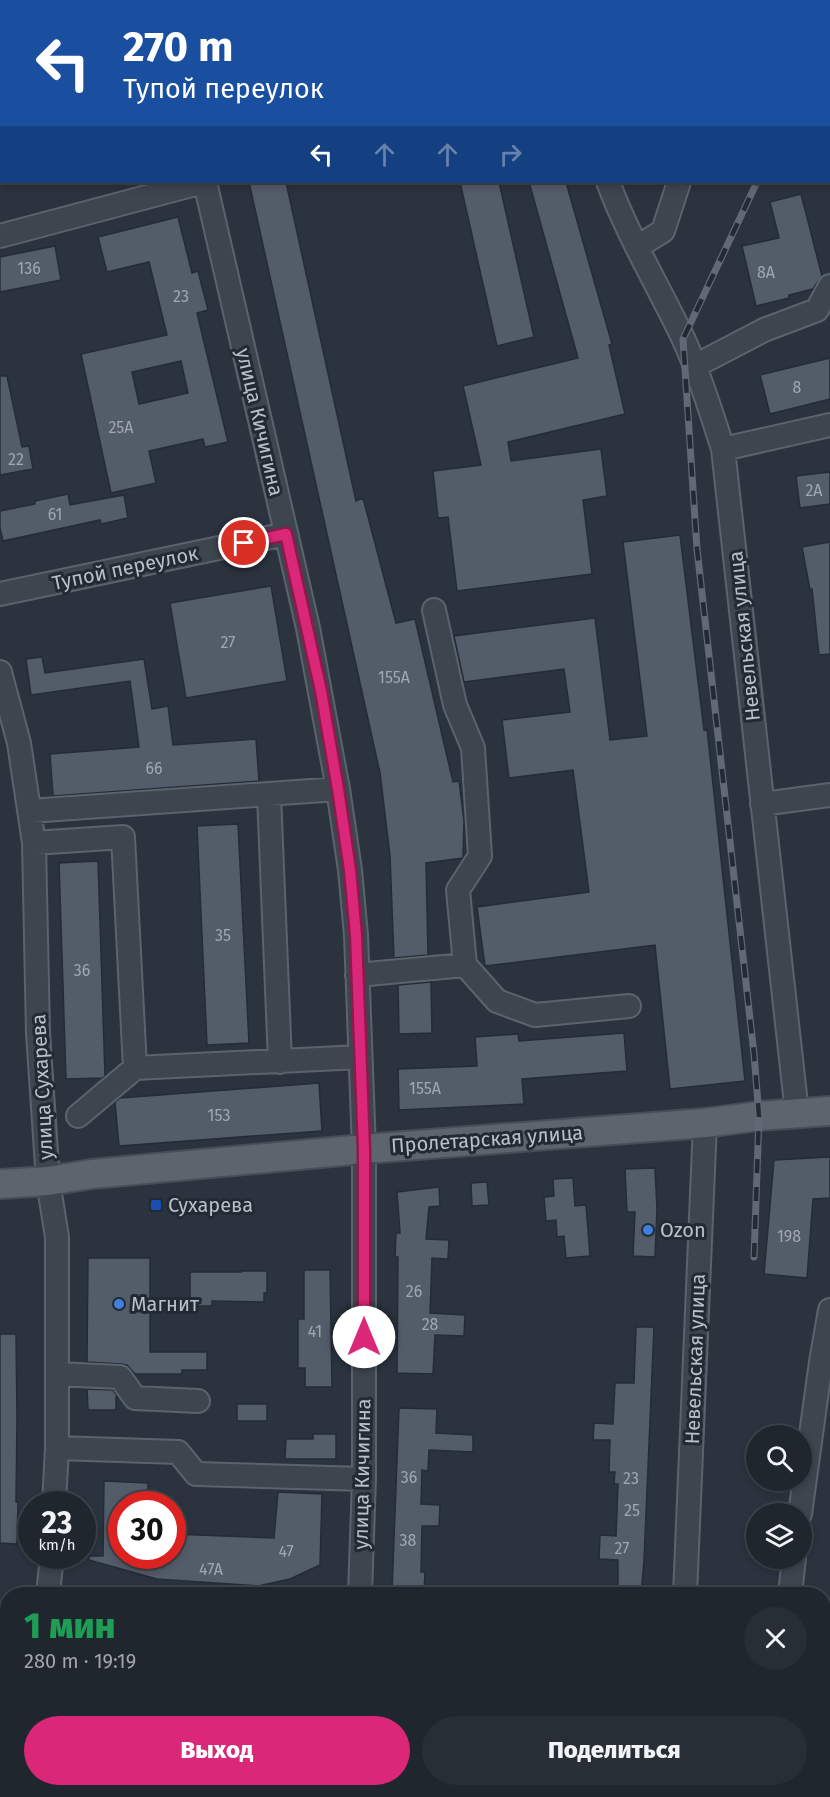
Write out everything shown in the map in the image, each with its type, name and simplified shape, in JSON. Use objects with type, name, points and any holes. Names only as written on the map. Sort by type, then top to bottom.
[{"type":"main road","name":"Пролетарская улица","points":[[0,1184],[364,1149],[705,1123],[830,1111]]},
{"type":"street","points":[[0,236],[200,183]]},
{"type":"street","name":"улица Кичигина","points":[[204,183],[319,680],[350,870],[364,1149],[364,1479],[360,1587]]},
{"type":"street","name":"Невельская улица","points":[[608,183],[619,212],[695,366],[723,449],[797,1113]]},
{"type":"street","points":[[637,247],[663,231],[679,183]]},
{"type":"street","points":[[695,366],[764,330],[817,310],[830,286]]},
{"type":"street","points":[[723,449],[830,425]]},
{"type":"street","name":"Тупой переулок","points":[[0,594],[286,534]]},
{"type":"street","points":[[434,610],[455,705],[473,748],[480,856],[458,891],[465,966],[497,1001],[535,1015],[629,1006]]},
{"type":"street","name":"улица Сухарева","points":[[0,672],[19,743],[33,843],[38,1033],[48,1181],[57,1237],[57,1448],[55,1491]]},
{"type":"street","points":[[30,811],[338,789]]},
{"type":"street","points":[[269,795],[280,1062]]},
{"type":"street","points":[[762,804],[830,795]]},
{"type":"street","points":[[33,843],[123,837],[135,1068]]},
{"type":"street","points":[[357,975],[465,966]]},
{"type":"street","points":[[78,1116],[135,1068],[360,1057]]},
{"type":"street","name":"Невельская улица","points":[[685,1587],[705,1123]]},
{"type":"street","points":[[802,1503],[830,1310]]},
{"type":"street","points":[[57,1374],[120,1377],[135,1398],[198,1401]]},
{"type":"street","points":[[57,1448],[178,1452],[196,1474],[364,1479]]},
{"type":"street","points":[[49,1587],[51,1569]]},
{"type":"street","points":[[791,1587],[793,1569]]},
{"type":"building","points":[[249,183],[286,183],[356,501],[363,498],[396,623],[415,619],[453,782],[459,781],[464,821],[463,858],[426,863],[428,955],[394,958],[390,856],[380,773]]},
{"type":"building","points":[[460,183],[499,183],[534,337],[497,346]]},
{"type":"building","points":[[529,183],[566,183],[612,344],[609,345],[625,414],[508,442],[511,461],[601,449],[607,496],[583,500],[592,574],[457,591],[448,517],[438,518],[433,471],[481,465],[463,386],[578,358]]},
{"type":"building","points":[[801,194],[822,276],[813,289],[756,306],[742,246],[779,238],[770,202]]},
{"type":"building","points":[[178,217],[192,273],[198,271],[208,310],[197,313],[228,442],[205,447],[203,439],[149,451],[156,483],[111,493],[81,354],[167,335],[149,262],[107,272],[98,237]],"holes":[[[181,361],[188,393],[139,404],[132,372]]]},
{"type":"building","points":[[55,246],[61,280],[0,292],[0,257]]},
{"type":"building","points":[[830,358],[830,399],[770,414],[760,375]]},
{"type":"building","points":[[0,376],[7,376],[22,447],[29,446],[33,469],[0,475]]},
{"type":"building","points":[[830,472],[830,504],[800,508],[796,476]]},
{"type":"building","points":[[68,494],[70,505],[124,495],[128,518],[101,524],[100,520],[3,541],[0,511]]},
{"type":"building","points":[[680,535],[704,730],[707,729],[745,1081],[670,1089],[655,945],[485,966],[477,907],[589,892],[573,770],[509,778],[502,720],[570,712],[564,669],[464,682],[454,636],[595,618],[610,740],[647,736],[623,542]]},
{"type":"building","points":[[830,542],[830,654],[819,655],[812,589],[810,590],[802,547]]},
{"type":"building","points":[[271,586],[287,681],[186,698],[170,603]]},
{"type":"building","points":[[42,657],[45,673],[144,659],[152,709],[168,706],[173,745],[256,739],[259,781],[53,796],[50,754],[139,747],[130,681],[31,695],[26,659]]},
{"type":"building","points":[[238,824],[249,1043],[207,1045],[197,826]]},
{"type":"building","points":[[98,861],[105,1076],[66,1079],[59,863]]},
{"type":"building","points":[[431,982],[432,1033],[399,1034],[398,985]]},
{"type":"building","points":[[624,1033],[627,1071],[522,1079],[524,1104],[399,1110],[398,1069],[477,1066],[475,1037],[518,1034],[519,1041]]},
{"type":"building","points":[[319,1083],[322,1131],[119,1146],[115,1102],[120,1098]]},
{"type":"building","points":[[830,1157],[830,1198],[813,1199],[807,1278],[764,1274],[774,1160]]},
{"type":"building","points":[[655,1168],[657,1209],[655,1257],[633,1256],[635,1212],[627,1212],[625,1169]]},
{"type":"building","points":[[573,1178],[575,1206],[586,1205],[590,1256],[566,1258],[564,1236],[557,1237],[556,1220],[546,1221],[544,1197],[554,1196],[553,1179]]},
{"type":"building","points":[[487,1182],[489,1205],[472,1206],[471,1183]]},
{"type":"building","points":[[439,1187],[440,1206],[429,1207],[426,1239],[449,1240],[448,1259],[432,1258],[430,1313],[465,1315],[464,1336],[435,1335],[433,1374],[397,1373],[398,1257],[395,1257],[396,1233],[400,1233],[397,1192]]},
{"type":"building","name":"Магнит","points":[[88,1258],[150,1258],[150,1352],[207,1352],[207,1370],[182,1370],[182,1374],[135,1374],[127,1365],[87,1362]]},
{"type":"building","points":[[304,1270],[330,1270],[332,1387],[305,1387],[305,1368],[298,1368],[298,1319],[304,1319]]},
{"type":"building","points":[[267,1271],[267,1293],[264,1293],[264,1302],[212,1301],[212,1306],[190,1306],[190,1272]]},
{"type":"building","points":[[636,1327],[654,1327],[642,1587],[618,1587],[618,1560],[599,1559],[600,1535],[616,1536],[618,1484],[614,1484],[615,1472],[609,1472],[610,1440],[593,1440],[594,1423],[613,1424],[615,1383],[634,1383]]},
{"type":"building","points":[[0,1334],[16,1334],[17,1544],[0,1543]]},
{"type":"building","points":[[87,1389],[113,1390],[118,1397],[116,1397],[116,1410],[88,1410]]},
{"type":"building","points":[[237,1404],[267,1404],[267,1421],[237,1421]]},
{"type":"building","points":[[399,1408],[437,1409],[436,1433],[473,1435],[473,1452],[429,1450],[428,1471],[422,1470],[421,1504],[440,1505],[439,1526],[422,1526],[421,1572],[425,1572],[424,1587],[392,1587]]},
{"type":"building","points":[[313,1434],[336,1434],[336,1459],[285,1459],[286,1439],[313,1439]]},
{"type":"building","points":[[104,1481],[148,1483],[148,1491],[108,1491],[108,1565],[96,1562],[96,1556],[103,1556]]},
{"type":"building","points":[[278,1492],[322,1494],[320,1565],[290,1579],[258,1586],[157,1579],[121,1569],[186,1569],[186,1535],[274,1538]]},
{"type":"railway","points":[[754,1257],[759,1116],[697,549],[683,339],[757,183]]},
{"type":"place","name":"Сухарева","points":[[156,1205]]},
{"type":"place","name":"Ozon","points":[[648,1230]]},
{"type":"place","name":"Магнит","points":[[119,1304]]},
{"type":"route","points":[[244,543],[286,534],[321,691],[338,789],[350,870],[356,935],[364,1149],[364,1337]]}]
